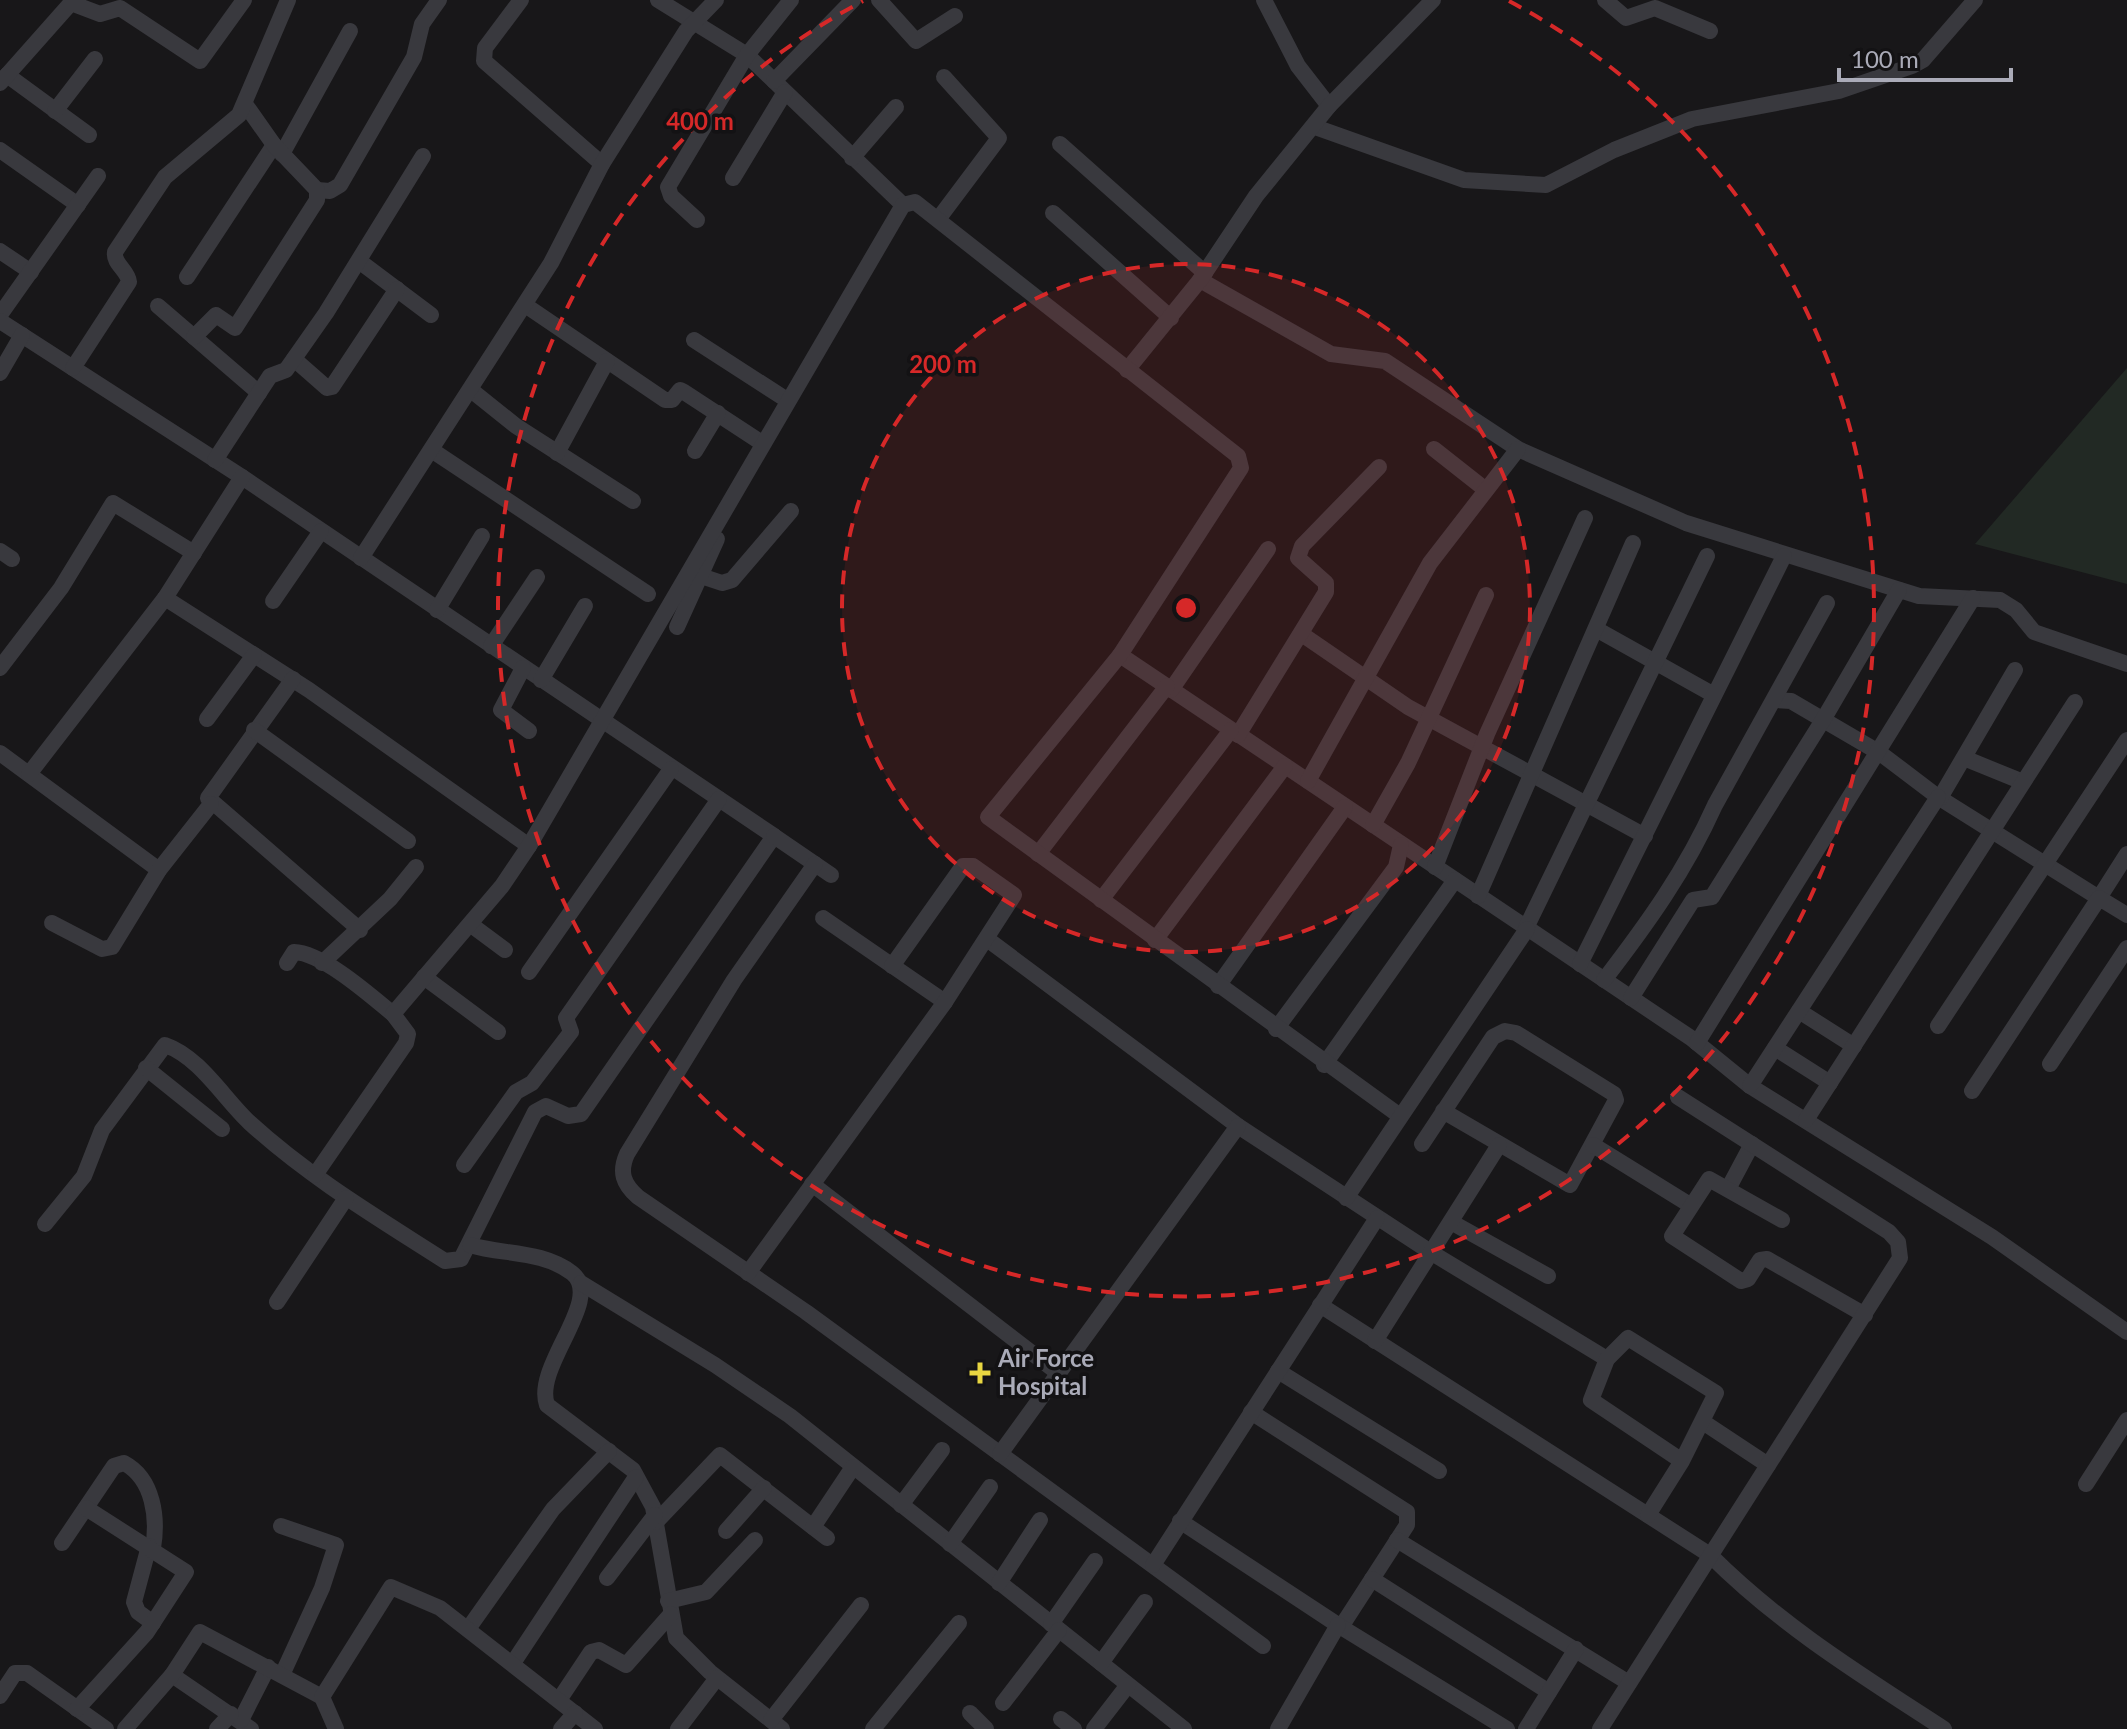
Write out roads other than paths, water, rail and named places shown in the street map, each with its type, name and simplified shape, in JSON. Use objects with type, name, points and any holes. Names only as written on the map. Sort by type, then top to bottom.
[{"type":"street","points":[[89,135],[3,79],[71,3],[100,14],[120,8],[200,61],[244,0]]},
{"type":"street","points":[[73,368],[129,282],[128,275],[115,260],[115,252],[165,177],[227,127],[245,104],[288,0]]},
{"type":"street","points":[[245,104],[278,150],[317,190],[330,191],[340,185],[414,57],[419,31],[439,0]]},
{"type":"street","points":[[521,0],[485,48],[484,61],[602,164]]},
{"type":"street","points":[[658,0],[747,55],[903,205],[921,204],[1238,456],[1241,468],[1120,655],[988,817],[1324,1065],[1400,1116]]},
{"type":"street","points":[[361,558],[525,305],[602,164],[686,31],[716,0]]},
{"type":"street","points":[[697,220],[671,196],[668,187],[747,55],[791,0]]},
{"type":"street","points":[[733,178],[779,86],[853,0]]},
{"type":"street","points":[[879,0],[916,41],[955,16]]},
{"type":"street","points":[[1264,0],[1298,66],[1329,106]]},
{"type":"street","points":[[1127,370],[1171,318],[1256,196],[1329,106],[1433,0]]},
{"type":"street","points":[[1605,0],[1626,18],[1655,8],[1710,31]]},
{"type":"street","points":[[1315,127],[1464,180],[1546,185],[1614,150],[1692,119],[1839,91],[1912,66],[1923,60],[1975,0]]},
{"type":"street","points":[[187,277],[278,150],[350,31]]},
{"type":"street","points":[[55,111],[95,59]]},
{"type":"street","points":[[939,218],[999,138],[944,77]]},
{"type":"street","points":[[852,158],[896,107]]},
{"type":"street","points":[[1060,144],[1202,277],[1331,354],[1385,361],[1518,449],[1686,523],[1784,556],[1930,598],[2000,600],[2016,610],[2034,632],[2127,664]]},
{"type":"street","points":[[0,150],[78,205]]},
{"type":"street","points":[[215,460],[270,376],[286,370],[294,359],[423,156]]},
{"type":"street","points":[[98,176],[0,318],[242,477],[831,875]]},
{"type":"street","points":[[194,337],[216,315],[235,328],[311,211],[317,200],[317,190]]},
{"type":"street","points":[[393,1014],[502,886],[529,846],[903,205]]},
{"type":"street","points":[[1053,213],[1171,318]]},
{"type":"street","points":[[0,251],[31,272]]},
{"type":"street","points":[[359,261],[431,315]]},
{"type":"street","points":[[294,359],[327,388],[332,387],[397,289]]},
{"type":"street","points":[[525,305],[665,400],[672,400],[680,390],[762,443]]},
{"type":"street","points":[[158,306],[259,393]]},
{"type":"street","points":[[0,373],[22,335]]},
{"type":"street","points":[[694,340],[787,400]]},
{"type":"street","points":[[557,453],[607,361]]},
{"type":"street","points":[[471,390],[516,426],[633,501]]},
{"type":"street","points":[[695,451],[718,413]]},
{"type":"street","points":[[1434,449],[1486,490]]},
{"type":"street","points":[[1308,781],[1430,563],[1518,449]]},
{"type":"street","points":[[433,451],[648,594]]},
{"type":"street","points":[[1101,900],[1234,732],[1303,635],[1327,587],[1302,562],[1299,552],[1379,467]]},
{"type":"street","points":[[29,774],[165,598],[242,477]]},
{"type":"street","points":[[0,668],[61,588],[113,503],[194,553]]},
{"type":"street","points":[[677,627],[731,509]]},
{"type":"street","points":[[701,576],[722,583],[732,580],[791,511]]},
{"type":"street","points":[[1435,867],[1482,748],[1585,518]]},
{"type":"street","points":[[273,601],[321,531]]},
{"type":"street","points":[[437,610],[482,536]]},
{"type":"street","points":[[1478,896],[1633,543]]},
{"type":"street","points":[[1038,854],[1169,688],[1268,549]]},
{"type":"street","points":[[1346,1198],[1526,928],[1707,556]]},
{"type":"street","points":[[1580,964],[1784,556]]},
{"type":"street","points":[[491,646],[537,577]]},
{"type":"street","points":[[1631,998],[1693,900],[1712,897],[1823,720],[1899,590]]},
{"type":"street","points":[[1373,825],[1408,763],[1486,595]]},
{"type":"street","points":[[165,598],[293,679],[529,846]]},
{"type":"street","points":[[1697,1043],[1880,753],[1973,598]]},
{"type":"street","points":[[1604,980],[1666,898],[1706,831],[1715,805],[1827,603]]},
{"type":"street","points":[[541,680],[585,606]]},
{"type":"street","points":[[1596,629],[1714,695]]},
{"type":"street","points":[[1303,635],[1428,718],[1645,836]]},
{"type":"street","points":[[207,719],[254,655]]},
{"type":"street","points":[[1120,655],[1697,1043],[1750,1086],[1992,1237],[2127,1332]]},
{"type":"street","points":[[523,668],[501,710],[529,731]]},
{"type":"street","points":[[1750,1086],[1964,758],[2015,670]]},
{"type":"street","points":[[293,679],[208,793],[211,804],[360,930]]},
{"type":"street","points":[[1775,700],[1791,701],[1880,753],[1939,797],[2127,915]]},
{"type":"street","points":[[1806,1120],[2075,702]]},
{"type":"street","points":[[254,730],[408,841]]},
{"type":"street","points":[[1938,1026],[2127,740]]},
{"type":"street","points":[[0,753],[159,870]]},
{"type":"street","points":[[1964,758],[2023,782]]},
{"type":"street","points":[[1155,940],[1285,766]]},
{"type":"street","points":[[529,972],[671,769]]},
{"type":"street","points":[[464,1165],[516,1092],[532,1083],[571,1032],[566,1018],[719,799]]},
{"type":"street","points":[[52,923],[108,950],[159,870],[211,804]]},
{"type":"street","points":[[1218,986],[1345,807]]},
{"type":"street","points":[[45,1224],[84,1176],[102,1130],[161,1047],[170,1047],[191,1061],[251,1123],[346,1198],[445,1261],[461,1259],[535,1112],[546,1106],[568,1116],[581,1114],[774,836]]},
{"type":"street","points":[[1276,1029],[1396,867],[1401,845]]},
{"type":"street","points":[[1972,1091],[2127,854]]},
{"type":"street","points":[[815,864],[734,980],[623,1162],[624,1181],[629,1190],[1263,1646]]},
{"type":"street","points":[[748,1273],[945,1002],[1014,895],[968,864],[892,966]]},
{"type":"street","points":[[322,963],[360,930],[416,867]]},
{"type":"street","points":[[1324,1065],[1455,880]]},
{"type":"street","points":[[823,918],[945,1002]]},
{"type":"street","points":[[470,924],[505,950]]},
{"type":"street","points":[[987,939],[1238,1126],[1432,1253],[1607,1359]]},
{"type":"street","points":[[2050,1064],[2127,948]]},
{"type":"street","points":[[287,963],[291,955],[298,952],[322,963],[393,1014],[408,1034],[406,1043],[315,1175]]},
{"type":"street","points":[[424,977],[498,1032]]},
{"type":"street","points":[[1799,1011],[1854,1046]]},
{"type":"street","points":[[1422,1144],[1443,1111],[1493,1037],[1510,1031],[1616,1097],[1570,1185],[1443,1111]]},
{"type":"street","points":[[1775,1048],[1830,1083]]},
{"type":"street","points":[[146,1068],[222,1129]]},
{"type":"street","points":[[1600,1729],[1900,1258],[1898,1242],[1871,1218],[1678,1097]]},
{"type":"street","points":[[1000,1454],[1238,1126]]},
{"type":"street","points":[[1728,1189],[1752,1144]]},
{"type":"street","points":[[1375,1341],[1499,1145]]},
{"type":"street","points":[[1593,1145],[1690,1205]]},
{"type":"street","points":[[1782,1220],[1709,1179],[1672,1236],[1741,1281],[1748,1279],[1760,1260],[1767,1259],[1865,1315]]},
{"type":"street","points":[[812,1184],[1058,1373]]},
{"type":"street","points":[[277,1302],[346,1198]]},
{"type":"street","points":[[1153,1565],[1377,1218]]},
{"type":"street","points":[[1451,1222],[1548,1276]]},
{"type":"street","points":[[470,1245],[523,1252],[571,1272],[581,1283],[715,1365],[790,1416],[1184,1729]]},
{"type":"street","points":[[581,1283],[582,1300],[549,1369],[543,1394],[547,1405],[609,1451],[636,1477],[655,1518],[676,1638],[717,1678],[776,1724],[861,1605]]},
{"type":"street","points":[[1320,1305],[1710,1555],[1755,1600],[1805,1638],[1944,1729]]},
{"type":"street","points":[[1648,1515],[1682,1461],[1716,1398],[1713,1389],[1633,1339],[1623,1341],[1607,1359],[1590,1396],[1594,1405],[1682,1461]]},
{"type":"street","points":[[1278,1371],[1439,1471]]},
{"type":"street","points":[[1251,1412],[1404,1506],[1409,1517],[1278,1729]]},
{"type":"street","points":[[2086,1484],[2127,1420]]},
{"type":"street","points":[[1703,1422],[1768,1465]]},
{"type":"street","points":[[901,1505],[942,1450]]},
{"type":"street","points":[[468,1629],[553,1509],[609,1451]]},
{"type":"street","points":[[607,1578],[655,1518],[720,1455],[827,1538]]},
{"type":"street","points":[[62,1543],[114,1466],[124,1463],[132,1467],[143,1480],[155,1517],[151,1547],[134,1602],[138,1612],[153,1623]]},
{"type":"street","points":[[813,1527],[853,1467]]},
{"type":"street","points":[[513,1663],[636,1477]]},
{"type":"street","points":[[950,1544],[990,1487]]},
{"type":"street","points":[[726,1531],[764,1488]]},
{"type":"street","points":[[77,1709],[153,1623],[186,1572],[86,1508]]},
{"type":"street","points":[[999,1583],[1040,1520]]},
{"type":"street","points":[[1180,1521],[1340,1626],[1507,1729]]},
{"type":"street","points":[[217,1729],[241,1721],[275,1671],[322,1588],[336,1545],[281,1526]]},
{"type":"street","points":[[559,1700],[591,1652],[599,1650],[626,1665],[670,1607],[706,1592],[755,1540]]},
{"type":"street","points":[[1397,1540],[1629,1683]]},
{"type":"street","points":[[1003,1703],[1095,1561]]},
{"type":"street","points":[[1372,1579],[1549,1692]]},
{"type":"street","points":[[322,1697],[391,1587],[440,1608],[595,1729]]},
{"type":"street","points":[[1101,1663],[1145,1602]]},
{"type":"street","points":[[873,1729],[959,1623]]},
{"type":"street","points":[[125,1729],[172,1675],[200,1632],[322,1697],[336,1729]]},
{"type":"street","points":[[1526,1729],[1576,1649]]},
{"type":"street","points":[[0,1696],[20,1671],[106,1729]]},
{"type":"street","points":[[172,1675],[241,1721]]},
{"type":"street","points":[[678,1729],[717,1678]]},
{"type":"street","points":[[1094,1729],[1128,1685]]},
{"type":"street","points":[[561,1729],[575,1713]]},
{"type":"street","points":[[970,1713],[986,1729]]},
{"type":"place","name":"Air Force Hospital","points":[[980,1373]]}]
